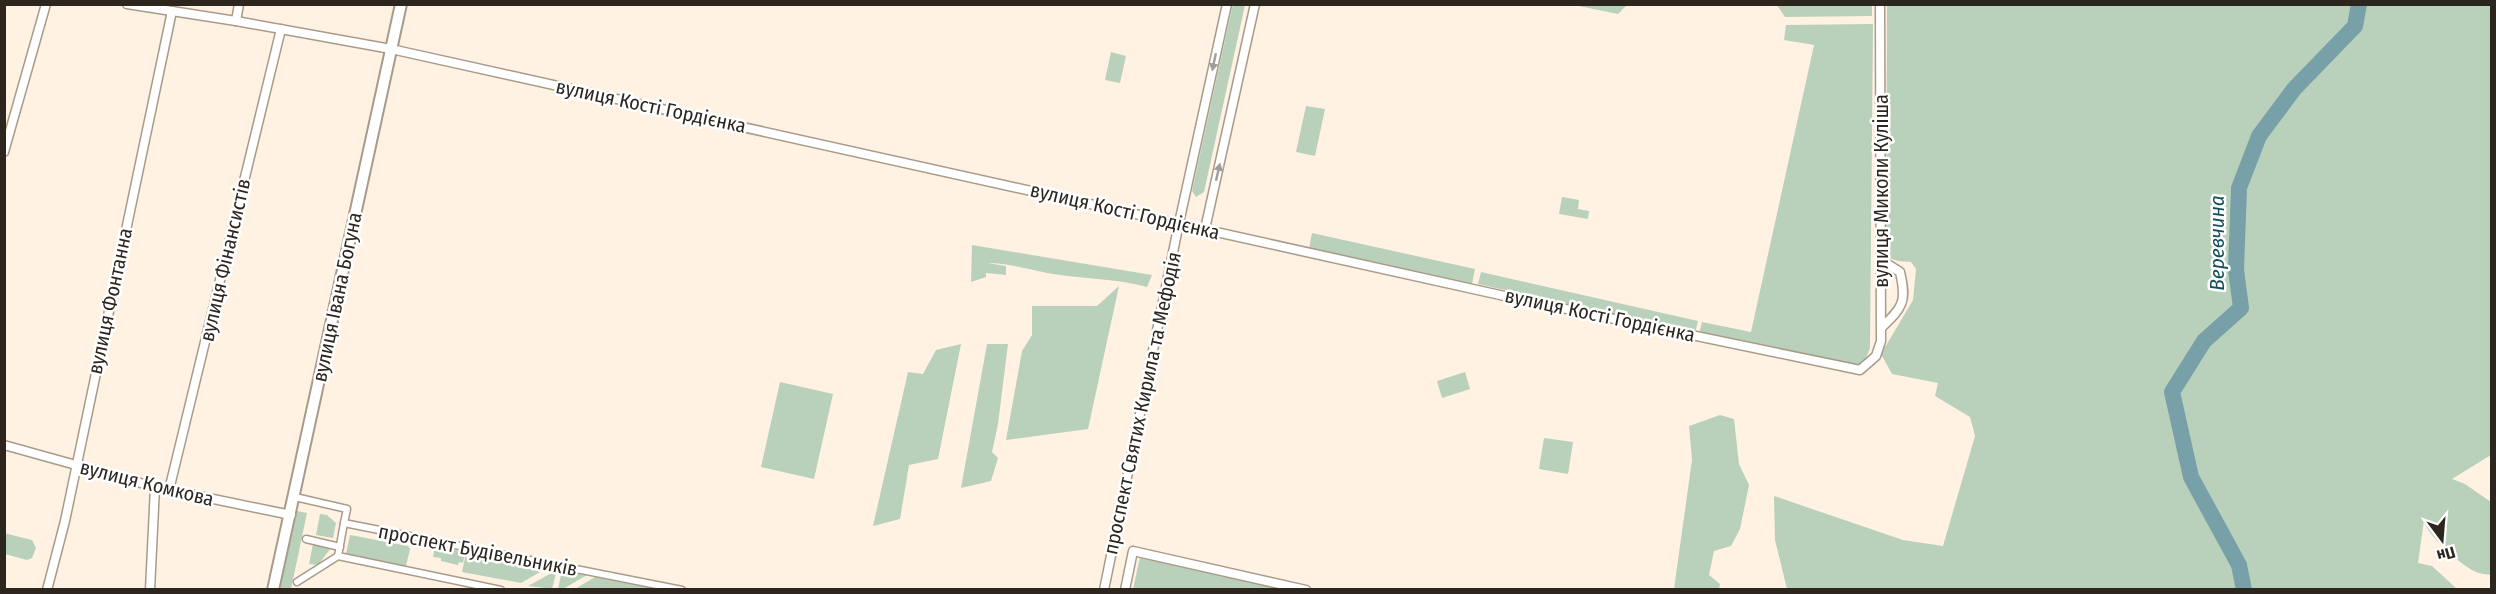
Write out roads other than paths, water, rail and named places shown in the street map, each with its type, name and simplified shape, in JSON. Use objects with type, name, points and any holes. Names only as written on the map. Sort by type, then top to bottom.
[{"type":"street","points":[[4,152],[46,4]]},
{"type":"street","points":[[127,4],[177,9],[281,29]]},
{"type":"street","points":[[236,21],[239,4]]},
{"type":"street","name":"вулиця Івана Богуна","points":[[273,590],[401,4]]},
{"type":"street","name":"проспект Святих Кирила та Мефодія","points":[[1104,590],[1179,223],[1227,4]]},
{"type":"street","points":[[1205,229],[1255,4]]},
{"type":"street","name":"вулиця Миколи Куліша","points":[[1860,370],[1876,356],[1881,341],[1881,4]]},
{"type":"street","name":"вулиця Фонтанна","points":[[47,590],[65,521],[75,465],[177,9]]},
{"type":"street","name":"вулиця Кості Гордієнка","points":[[281,29],[391,49],[1530,301],[1860,370]]},
{"type":"street","name":"вулиця Фінансистів","points":[[169,490],[281,29]]},
{"type":"street","points":[[1881,260],[1900,272],[1905,291],[1899,311],[1881,328]]},
{"type":"street","name":"вулиця Комкова","points":[[4,445],[155,487],[291,514]]},
{"type":"street","points":[[150,590],[155,487]]},
{"type":"street","points":[[295,497],[347,508],[338,556],[297,582]]},
{"type":"street","name":"проспект Будівельників","points":[[344,523],[682,590]]},
{"type":"street","points":[[306,539],[340,547]]},
{"type":"street","points":[[1125,590],[1133,551],[1306,590]]},
{"type":"street","name":"проспект Будівельників","points":[[338,556],[501,590]]},
{"type":"waterway","name":"Веревчина","points":[[2244,590],[2239,565],[2191,477],[2172,392],[2204,341],[2241,308],[2236,270],[2239,188],[2259,136],[2294,89],[2355,26],[2359,4]]}]
